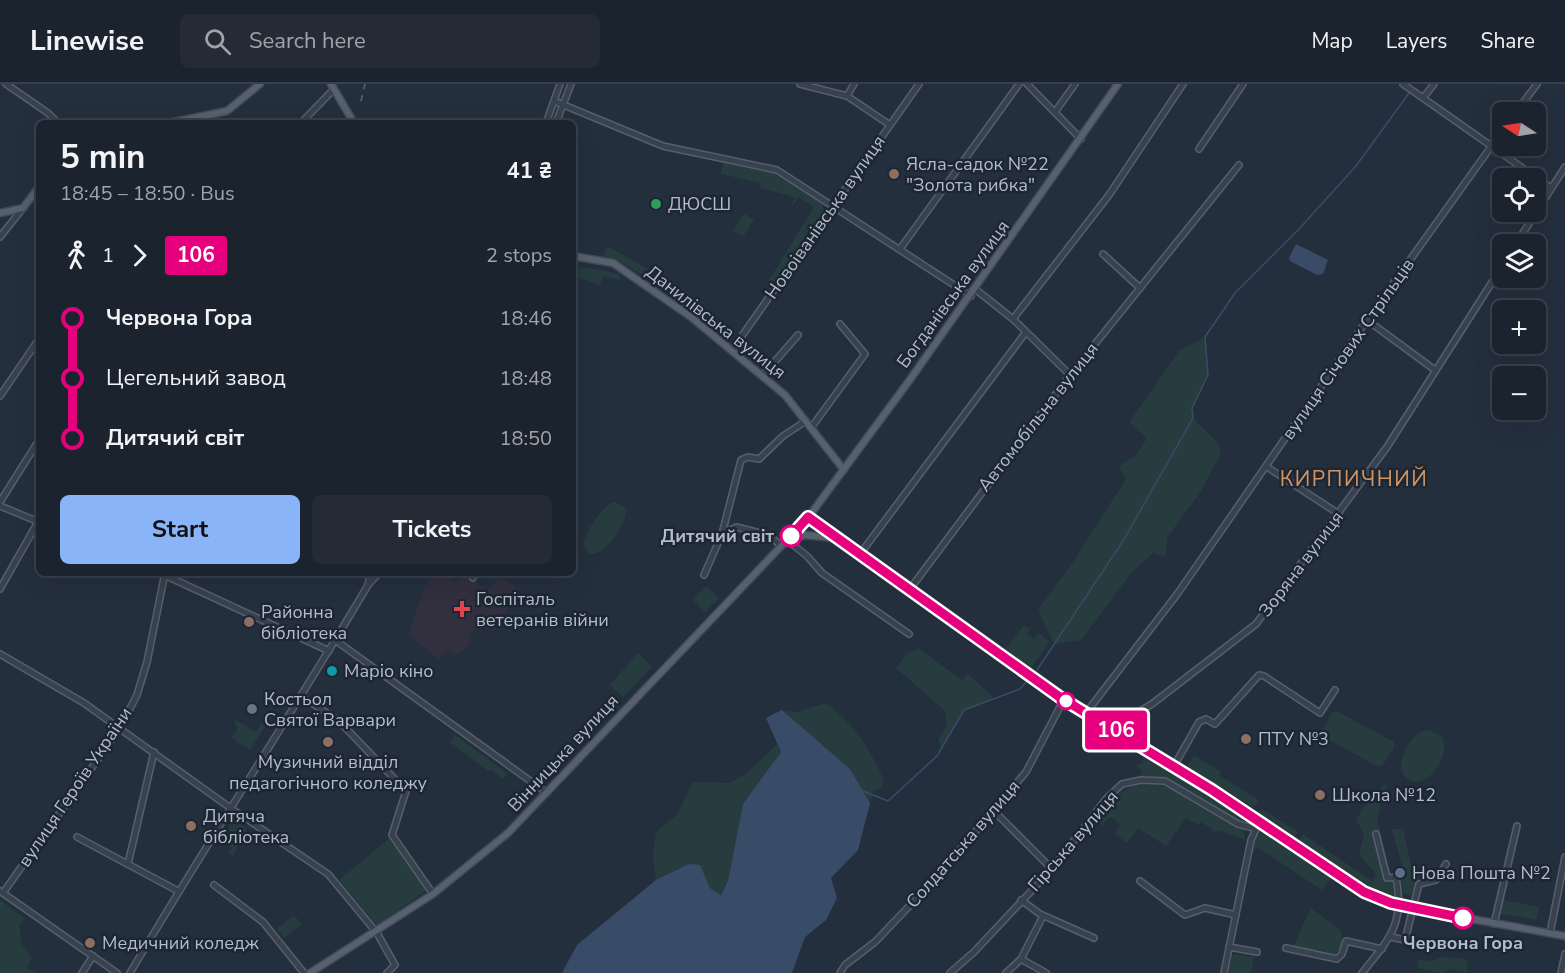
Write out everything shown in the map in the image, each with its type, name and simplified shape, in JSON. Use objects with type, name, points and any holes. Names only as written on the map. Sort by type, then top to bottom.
[{"type":"main road","points":[[184,120],[227,111],[260,84]]},
{"type":"main road","name":"Богданівська вулиця","points":[[805,520],[973,293],[1118,84]]},
{"type":"main road","points":[[333,86],[352,120]]},
{"type":"main road","points":[[0,213],[23,208],[36,191]]},
{"type":"main road","name":"Данилівська вулиця","points":[[576,256],[613,262],[732,350],[785,395],[844,470]]},
{"type":"main road","points":[[816,506],[815,516],[819,525]]},
{"type":"main road","points":[[838,539],[805,532],[805,520],[819,525],[1064,699],[1174,766],[1376,898],[1412,908],[1565,936]]},
{"type":"main road","name":"Вінницька вулиця","points":[[310,973],[377,933],[433,894],[501,839],[805,520]]},
{"type":"main road","points":[[787,540],[815,535]]},
{"type":"street","points":[[6,84],[55,120]]},
{"type":"street","points":[[547,120],[560,84]]},
{"type":"street","points":[[557,120],[571,84]]},
{"type":"street","points":[[800,84],[847,96],[890,124]]},
{"type":"street","points":[[847,96],[854,84]]},
{"type":"street","name":"Новоіванівська вулиця","points":[[732,350],[919,84]]},
{"type":"street","points":[[900,249],[1019,84]]},
{"type":"street","points":[[1027,84],[1081,139]]},
{"type":"street","points":[[1055,112],[1075,84]]},
{"type":"street","points":[[1013,319],[1109,195],[1183,84]]},
{"type":"street","points":[[1199,149],[1243,84]]},
{"type":"street","points":[[1403,84],[1551,188]]},
{"type":"street","points":[[1424,98],[1434,84]]},
{"type":"street","points":[[1524,102],[1537,84]]},
{"type":"street","points":[[304,120],[333,86]]},
{"type":"street","points":[[554,101],[661,145],[777,170],[1013,319],[1070,375]]},
{"type":"street","name":"вулиця Січових Стрільців","points":[[1086,713],[1178,593],[1492,144]]},
{"type":"street","name":"Автомобільна вулиця","points":[[910,589],[1070,375],[1239,165]]},
{"type":"street","points":[[1522,234],[1565,167]]},
{"type":"street","points":[[0,237],[23,208]]},
{"type":"street","points":[[1103,254],[1140,288]]},
{"type":"street","name":"Зоряна вулиця","points":[[1112,728],[1152,704],[1256,624],[1387,447],[1492,282]]},
{"type":"street","points":[[1367,320],[1435,370]]},
{"type":"street","points":[[812,428],[865,354],[840,324]]},
{"type":"street","points":[[860,554],[1026,332]]},
{"type":"street","points":[[763,375],[798,335]]},
{"type":"street","points":[[0,396],[36,343]]},
{"type":"street","points":[[704,575],[722,534],[741,460],[748,457],[759,459],[779,440],[806,421]]},
{"type":"street","points":[[36,445],[0,504],[36,520]]},
{"type":"street","points":[[1267,467],[1339,514]]},
{"type":"street","points":[[0,589],[36,526]]},
{"type":"street","points":[[722,534],[736,527],[769,535],[782,546]]},
{"type":"street","points":[[787,540],[807,556],[822,573],[909,634]]},
{"type":"street","name":"вулиця Героїв України","points":[[2,892],[120,728],[136,695],[147,662],[163,576]]},
{"type":"street","points":[[167,576],[329,651]]},
{"type":"street","points":[[368,585],[370,576]]},
{"type":"street","points":[[130,973],[229,807],[301,696],[368,585],[376,576]]},
{"type":"street","points":[[335,640],[547,793]]},
{"type":"street","points":[[0,654],[84,703],[229,807],[328,874],[377,933],[395,965],[387,973]]},
{"type":"street","points":[[1174,766],[1199,722],[1206,719],[1215,724],[1259,675],[1320,713],[1335,690]]},
{"type":"street","points":[[301,696],[339,721],[406,790],[392,835],[433,894]]},
{"type":"street","name":"Солдатська вулиця","points":[[840,973],[845,965],[875,942],[926,888],[1026,772],[1064,699]]},
{"type":"street","points":[[128,864],[154,752]]},
{"type":"street","name":"Гірська вулиця","points":[[950,973],[974,952],[1052,868],[1122,784],[1141,780],[1166,781],[1238,824],[1256,829]]},
{"type":"street","points":[[993,810],[1052,868]]},
{"type":"street","points":[[1224,973],[1256,829],[1260,821]]},
{"type":"street","points":[[1494,924],[1517,826]]},
{"type":"street","points":[[1362,973],[1391,937],[1400,905],[1396,877],[1386,878],[1376,834]]},
{"type":"street","points":[[77,837],[178,891]]},
{"type":"street","points":[[1550,933],[1565,857]]},
{"type":"street","points":[[1391,937],[1405,940],[1419,884],[1436,880],[1446,864]]},
{"type":"street","points":[[1140,881],[1185,915],[1210,908],[1236,915]]},
{"type":"street","points":[[213,885],[263,922],[304,973]]},
{"type":"street","points":[[2,892],[117,973]]},
{"type":"street","name":"Гірська вулиця","points":[[1022,900],[1043,916],[1094,938]]},
{"type":"street","name":"Гірська вулиця","points":[[1006,973],[1021,959],[1043,916]]},
{"type":"street","points":[[1286,948],[1337,959],[1342,954],[1346,941],[1382,949]]},
{"type":"street","points":[[1229,947],[1257,952]]},
{"type":"street","points":[[1561,973],[1565,954]]},
{"type":"street","points":[[82,973],[93,956]]},
{"type":"street","points":[[1021,959],[1046,973]]},
{"type":"shaded area","name":"Госпіталь ветеранів війни","points":[[433,576],[447,576],[455,583],[466,576],[487,590],[500,577],[520,589],[494,631],[483,628],[469,632],[471,642],[467,643],[468,648],[453,656],[447,649],[439,659],[408,636],[425,586]]},
{"type":"green space","points":[[723,163],[777,174],[822,203],[824,210],[770,288],[766,285],[814,207],[798,197],[791,209],[794,197],[760,188],[760,183],[721,174]]},
{"type":"green space","points":[[744,213],[754,220],[743,237],[733,230]]},
{"type":"green space","points":[[607,246],[648,269],[644,276],[621,262],[604,256]]},
{"type":"green space","points":[[576,266],[620,275],[620,280],[603,276],[600,285],[576,277]]},
{"type":"green space","points":[[658,271],[701,302],[693,314],[650,282]]},
{"type":"green space","points":[[1205,337],[1208,375],[1192,408],[1193,418],[1217,442],[1221,453],[1200,493],[1168,536],[1165,557],[1153,553],[1131,573],[1081,640],[1054,644],[1038,610],[1069,568],[1126,479],[1119,466],[1137,454],[1147,438],[1129,422],[1180,350]]},
{"type":"green space","points":[[614,502],[625,507],[624,521],[608,545],[595,554],[589,554],[583,546],[587,534],[599,514]]},
{"type":"green space","points":[[706,586],[719,598],[705,612],[693,600]]},
{"type":"green space","points":[[1024,625],[1030,629],[1027,634],[1034,639],[1039,633],[1050,642],[1031,668],[1005,649]]},
{"type":"green space","points":[[919,649],[962,680],[968,674],[995,699],[964,710],[942,748],[938,740],[947,726],[945,711],[896,668],[907,653]]},
{"type":"green space","points":[[638,653],[652,667],[623,697],[610,685]]},
{"type":"green space","points":[[826,703],[861,738],[884,781],[881,788],[873,792],[870,803],[850,769],[782,710],[796,712]]},
{"type":"green space","points":[[271,709],[275,711],[250,750],[231,738],[238,728],[234,722],[236,720],[256,732]]},
{"type":"green space","points":[[1337,711],[1394,742],[1394,748],[1382,766],[1377,766],[1323,737],[1323,729],[1332,713]]},
{"type":"green space","points":[[1430,730],[1442,737],[1444,746],[1442,756],[1432,774],[1416,782],[1408,779],[1401,770],[1401,764],[1405,750],[1413,738]]},
{"type":"green space","points":[[455,735],[508,774],[503,779],[490,769],[488,771],[450,742]]},
{"type":"green space","points":[[777,744],[781,752],[743,804],[728,881],[721,895],[710,888],[656,880],[653,857],[656,832],[677,815],[693,782],[730,783],[748,772]]},
{"type":"green space","points":[[1194,755],[1221,772],[1220,776],[1259,800],[1254,808],[1187,767]]},
{"type":"green space","points":[[1145,757],[1245,818],[1243,823],[1245,840],[1218,830],[1216,832],[1201,822],[1198,825],[1186,818],[1166,846],[1138,828],[1127,843],[1115,834],[1120,824],[1110,817],[1102,825],[1096,821],[1111,802],[1125,790],[1150,784],[1135,784],[1143,772],[1135,765],[1142,763]]},
{"type":"green space","points":[[1388,783],[1377,818],[1396,898],[1364,887],[1297,843],[1303,834],[1372,881],[1376,874],[1359,854],[1364,835],[1356,819],[1373,796]]},
{"type":"green space","points":[[1262,809],[1298,832],[1293,840],[1257,815]]},
{"type":"green space","points":[[234,819],[247,828],[233,856],[229,853],[232,848],[220,841]]},
{"type":"green space","points":[[1392,829],[1403,829],[1415,883],[1411,896],[1404,894],[1401,879],[1405,877]]},
{"type":"green space","points":[[1264,831],[1332,877],[1322,890],[1257,847],[1252,854],[1254,840]]},
{"type":"green space","points":[[390,838],[427,890],[377,925],[339,880]]},
{"type":"green space","points":[[0,900],[25,919],[19,926],[22,945],[32,957],[27,967],[36,973],[0,973]]},
{"type":"green space","points":[[1502,900],[1539,907],[1536,920],[1499,913]]},
{"type":"green space","points":[[1311,908],[1341,931],[1342,946],[1333,957],[1293,947]]},
{"type":"green space","points":[[294,915],[302,924],[284,938],[277,929]]},
{"type":"green space","points":[[1233,954],[1254,957],[1251,973],[1228,973]]},
{"type":"green space","points":[[1445,957],[1465,959],[1468,964],[1467,972],[1449,969],[1442,973],[1417,968],[1419,959],[1430,961]]},
{"type":"water","points":[[1296,244],[1328,260],[1323,274],[1317,275],[1290,261],[1289,258]]},
{"type":"water","points":[[782,710],[850,769],[870,803],[858,850],[831,878],[837,898],[826,920],[805,937],[792,973],[562,973],[577,945],[656,880],[689,864],[700,865],[710,888],[721,895],[728,881],[743,804],[781,752],[766,718]]},
{"type":"waterway","points":[[1037,670],[1123,541],[1193,418],[1192,408],[1208,375],[1205,337],[1235,293],[1299,229],[1356,166],[1409,93]]},
{"type":"waterway","points":[[863,791],[888,801],[937,756],[964,710],[1020,689],[1026,682]]},
{"type":"railway","points":[[361,101],[365,84]]},
{"type":"bus line","name":"106","points":[[791,536],[808,517],[1061,698],[1212,790],[1364,892],[1391,903],[1463,918]]},
{"type":"place","name":"Ясла-садок №22 \"Золота рибка\"","points":[[894,174]]},
{"type":"place","name":"ДЮСШ","points":[[656,204]]},
{"type":"place","name":"Дитячий світ","points":[[791,536]]},
{"type":"place","name":"Госпіталь ветеранів війни","points":[[462,609]]},
{"type":"place","name":"Районна бібліотека","points":[[249,622]]},
{"type":"place","name":"Маріо кіно","points":[[332,671]]},
{"type":"place","name":"Костьол Святої Варвари","points":[[252,709]]},
{"type":"place","name":"ПТУ №3","points":[[1246,739]]},
{"type":"place","name":"Музичний відділ педагогічного коледжу","points":[[328,742]]},
{"type":"place","name":"Школа №12","points":[[1320,795]]},
{"type":"place","name":"Дитяча бібліотека","points":[[191,826]]},
{"type":"place","name":"Нова Пошта №2","points":[[1400,873]]},
{"type":"place","name":"Червона Гора","points":[[1463,918]]},
{"type":"place","name":"Медичний коледж","points":[[90,943]]},
{"type":"district","name":"КИРПИЧНИЙ","points":[[1354,479]]}]
